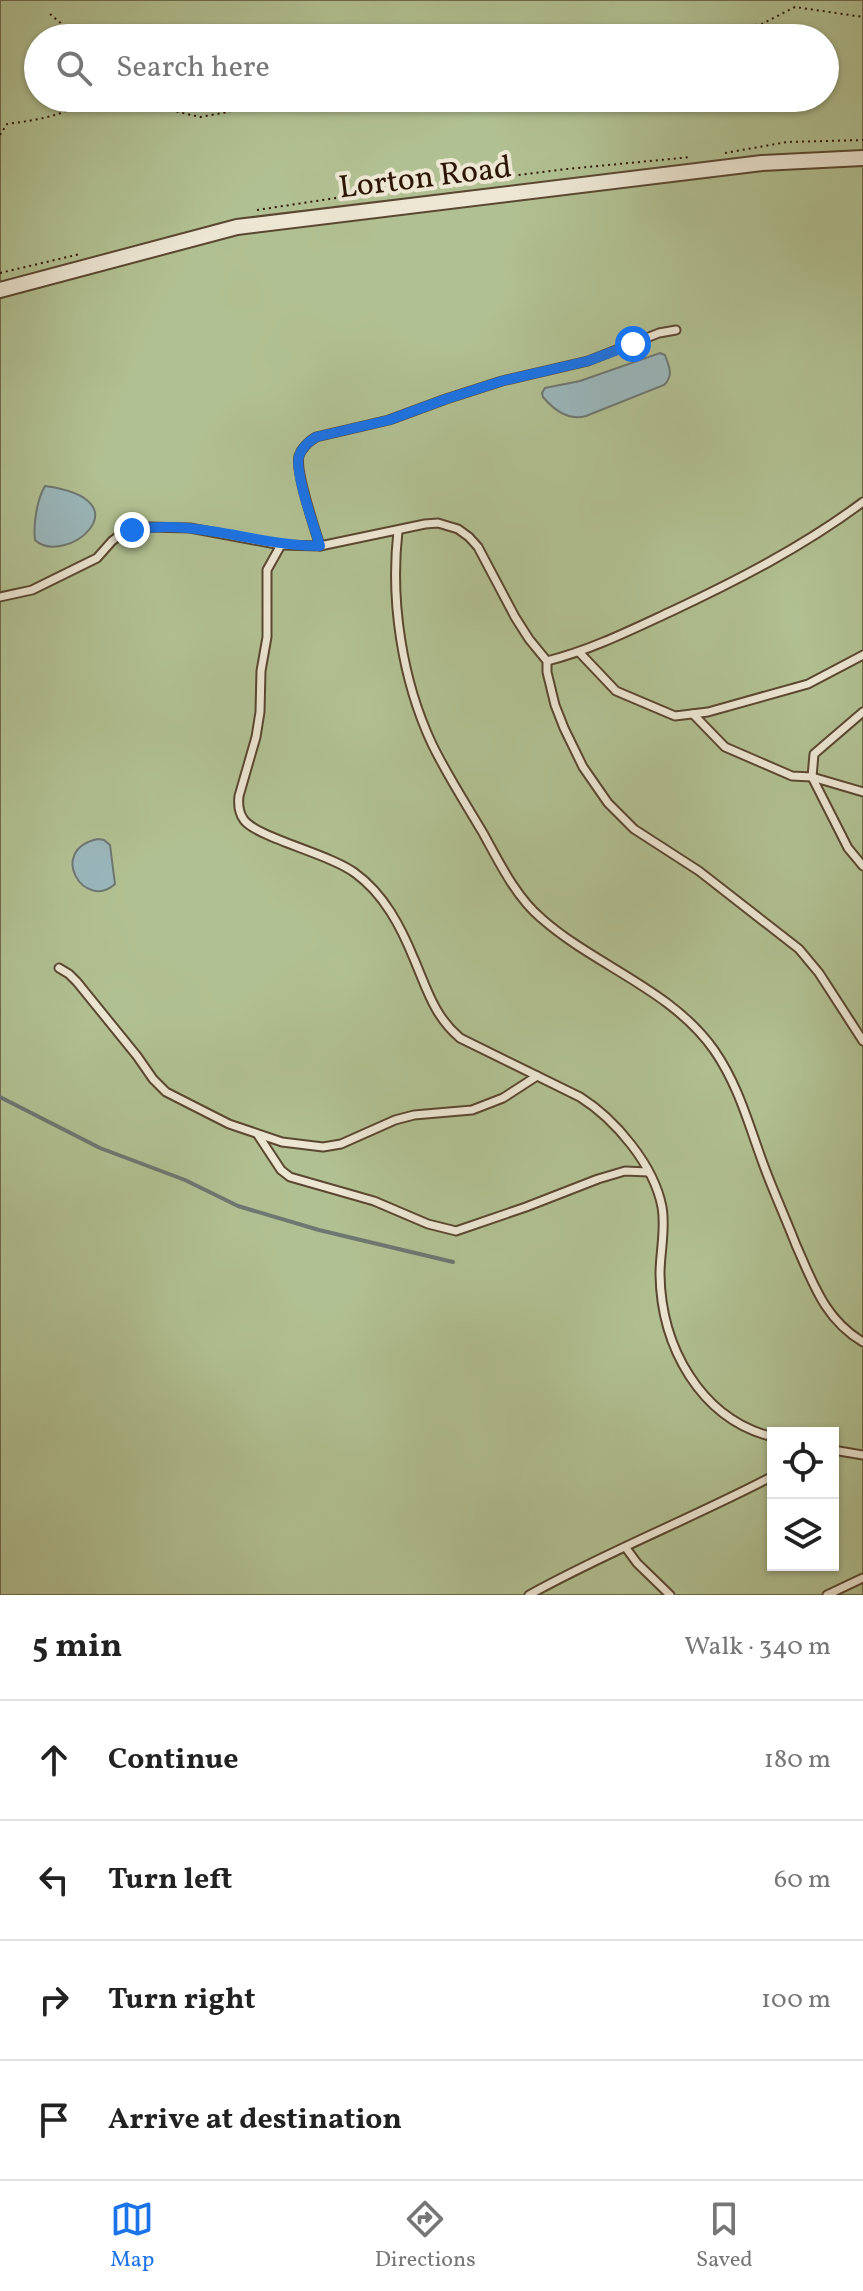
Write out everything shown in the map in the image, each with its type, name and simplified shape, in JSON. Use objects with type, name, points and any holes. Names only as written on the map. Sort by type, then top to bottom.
[{"type":"street","name":"Lorton Road","points":[[0,290],[237,227],[762,163],[863,158]]},
{"type":"lane","points":[[320,546],[298,463],[303,448],[316,437],[389,420],[502,381],[588,361],[659,333],[676,330]]},
{"type":"lane","points":[[547,661],[602,644],[759,568],[863,502]]},
{"type":"lane","points":[[0,597],[32,590],[50,582],[97,558],[120,535],[141,528],[190,528],[281,545],[320,546],[438,523],[458,529],[482,554],[529,639],[547,661],[555,705],[564,728],[583,767],[608,803],[634,829],[699,871],[799,949],[819,973],[863,1041]]},
{"type":"lane","points":[[398,531],[395,572],[403,650],[421,718],[449,775],[530,908],[557,931],[680,1014],[714,1050],[743,1104],[768,1175],[822,1303],[841,1327],[863,1342]]},
{"type":"lane","points":[[281,545],[267,570],[267,637],[261,671],[260,712],[239,796],[244,820],[260,831],[323,856],[356,874],[378,895],[394,919],[411,951],[433,1007],[448,1028],[471,1045],[580,1097],[606,1115],[627,1138],[658,1194],[662,1211],[660,1272],[663,1307],[683,1366],[698,1390],[725,1416],[749,1430],[767,1435]]},
{"type":"lane","points":[[579,652],[616,691],[675,716],[708,712],[808,684],[863,655]]},
{"type":"lane","points":[[863,712],[814,754],[812,777],[848,848],[863,866]]},
{"type":"lane","points":[[693,714],[725,747],[792,776],[812,777],[863,792]]},
{"type":"lane","points":[[59,968],[77,982],[166,1092],[229,1124],[302,1146],[341,1144],[414,1115],[480,1108],[503,1098],[537,1076]]},
{"type":"lane","points":[[258,1135],[281,1170],[290,1177],[374,1201],[428,1224],[456,1231],[612,1174],[648,1172]]},
{"type":"lane","points":[[839,1451],[863,1455]]},
{"type":"lane","points":[[529,1595],[767,1479]]},
{"type":"lane","points":[[626,1548],[670,1595]]},
{"type":"lane","points":[[827,1595],[863,1578]]},
{"type":"path","points":[[762,24],[795,7],[863,17]]},
{"type":"path","points":[[50,14],[62,24]]},
{"type":"path","points":[[0,135],[7,124],[42,120],[65,112]]},
{"type":"path","points":[[178,112],[200,117],[228,112]]},
{"type":"green space","points":[[0,0],[863,0],[863,1595],[0,1595]]},
{"type":"water","points":[[660,353],[665,355],[670,371],[664,385],[586,416],[574,417],[562,413],[543,397],[545,388],[580,381]]},
{"type":"water","points":[[45,486],[75,493],[91,504],[95,517],[90,529],[79,539],[64,545],[48,546],[35,540],[36,512]]},
{"type":"water","points":[[98,839],[110,845],[115,884],[104,891],[83,885],[73,865],[74,855],[83,845]]},
{"type":"waterway","points":[[0,1097],[100,1148],[185,1180],[238,1206],[319,1230],[453,1262]]},
{"type":"route","points":[[132,530],[169,526],[281,545],[320,546],[298,463],[308,442],[316,437],[389,420],[502,381],[588,361],[633,344]]}]
